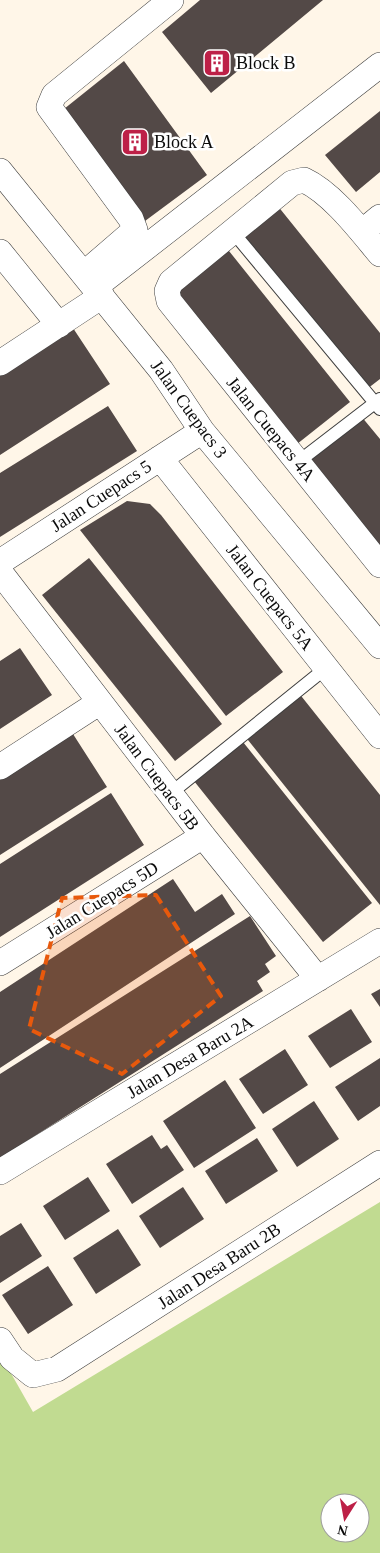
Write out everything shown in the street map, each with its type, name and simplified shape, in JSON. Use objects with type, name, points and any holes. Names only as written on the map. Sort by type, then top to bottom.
[{"type":"street","points":[[0,363],[59,325],[94,286],[135,230],[131,219],[49,108],[54,95],[171,0]]},
{"type":"street","points":[[94,286],[380,65]]},
{"type":"street","name":"Jalan Cuepacs 3","points":[[0,171],[161,370],[202,431],[380,646]]},
{"type":"street","points":[[233,232],[292,183],[304,180],[315,185],[371,224],[380,254]]},
{"type":"street","name":"Jalan Cuepacs 4A","points":[[233,232],[171,282],[167,291],[169,301],[380,565]]},
{"type":"street","points":[[0,252],[59,325]]},
{"type":"street","name":"Jalan Cuepacs 5","points":[[0,562],[202,431]]},
{"type":"street","name":"Jalan Cuepacs 5A","points":[[160,458],[380,736]]},
{"type":"street","name":"Jalan Cuepacs 5B","points":[[0,572],[203,836],[318,979]]},
{"type":"street","points":[[0,767],[100,702]]},
{"type":"street","name":"Jalan Cuepacs 5D","points":[[0,964],[203,836]]},
{"type":"street","name":"Jalan Desa Baru 2A","points":[[0,1172],[380,941]]},
{"type":"street","name":"Jalan Desa Baru 2B","points":[[0,1340],[12,1358],[33,1375],[57,1369],[380,1163]]},
{"type":"lane","points":[[233,232],[378,404],[298,462]]},
{"type":"lane","points":[[171,793],[326,668]]},
{"type":"highlighted area","points":[[156,895],[221,996],[122,1074],[29,1029],[62,898]]},
{"type":"green space","points":[[380,1202],[380,1553],[0,1553],[0,1354],[33,1412]]},
{"type":"building","name":"Block B","points":[[200,0],[323,0],[211,93],[162,32]]},
{"type":"building","name":"Block A","points":[[124,61],[207,175],[145,221],[64,109]]},
{"type":"building","points":[[380,111],[380,172],[356,192],[325,155]]},
{"type":"building","points":[[277,205],[380,333],[380,379],[367,389],[241,233]]},
{"type":"building","points":[[225,246],[350,402],[292,448],[167,292]]},
{"type":"building","points":[[73,328],[110,384],[0,455],[0,376]]},
{"type":"building","points":[[108,406],[137,451],[0,537],[0,473]]},
{"type":"building","points":[[361,416],[380,439],[380,555],[304,461]]},
{"type":"building","points":[[127,501],[150,504],[161,515],[283,672],[226,716],[80,530]]},
{"type":"building","points":[[89,558],[222,724],[175,761],[42,595]]},
{"type":"building","points":[[20,648],[52,695],[0,729],[0,661]]},
{"type":"building","points":[[294,687],[380,795],[380,905],[240,730]]},
{"type":"building","points":[[73,734],[107,787],[0,855],[0,780]]},
{"type":"building","points":[[239,737],[372,903],[323,942],[190,776]]},
{"type":"building","points":[[111,793],[144,845],[0,937],[0,864]]},
{"type":"building","points":[[173,879],[195,912],[222,894],[235,914],[0,1068],[0,992]]},
{"type":"building","points":[[250,916],[276,956],[265,964],[270,972],[257,981],[263,991],[0,1158],[0,1074]]},
{"type":"building","points":[[380,989],[380,1007],[371,994]]},
{"type":"building","points":[[351,1009],[372,1042],[330,1068],[308,1036]]},
{"type":"building","points":[[285,1049],[308,1085],[263,1114],[239,1079]]},
{"type":"building","points":[[380,1058],[380,1106],[358,1121],[335,1087]]},
{"type":"building","points":[[225,1080],[256,1128],[194,1168],[163,1121]]},
{"type":"building","points":[[314,1101],[339,1139],[297,1167],[272,1129]]},
{"type":"building","points":[[152,1135],[161,1149],[167,1145],[184,1170],[132,1204],[106,1164]]},
{"type":"building","points":[[257,1138],[278,1171],[226,1204],[205,1171]]},
{"type":"building","points":[[88,1177],[110,1211],[65,1240],[43,1206]]},
{"type":"building","points":[[183,1187],[204,1219],[160,1248],[139,1216]]},
{"type":"building","points":[[21,1223],[42,1256],[0,1283],[0,1236]]},
{"type":"building","points":[[118,1229],[141,1265],[96,1294],[73,1258]]},
{"type":"building","points":[[48,1266],[73,1305],[28,1334],[2,1295]]},
{"type":"place","name":"Block B","points":[[217,63]]},
{"type":"place","name":"Block A","points":[[135,142]]}]
